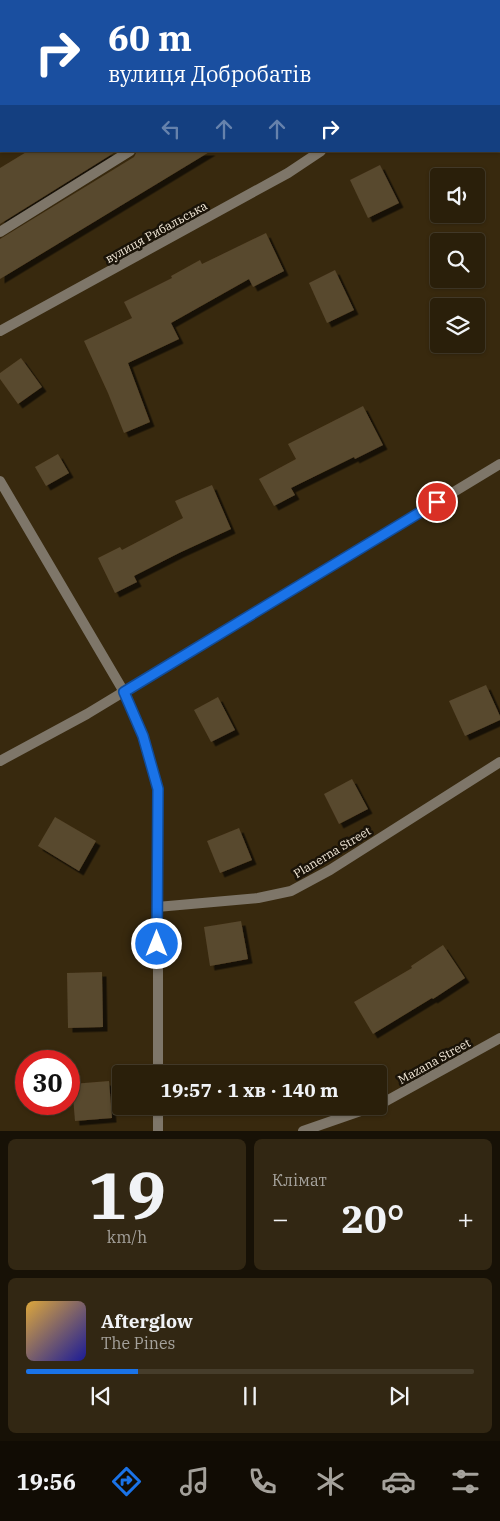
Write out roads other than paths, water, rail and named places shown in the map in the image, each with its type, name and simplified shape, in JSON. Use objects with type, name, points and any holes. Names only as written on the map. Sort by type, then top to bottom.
[{"type":"street","points":[[0,232],[128,152]]},
{"type":"street","name":"вулиця Рибальська","points":[[0,331],[288,173],[320,152]]},
{"type":"street","points":[[0,761],[88,714],[500,464]]},
{"type":"street","points":[[0,481],[124,692],[143,736],[158,789],[158,1065]]},
{"type":"street","name":"Planerna Street","points":[[157,907],[258,898],[291,891],[330,870],[500,762]]},
{"type":"street","name":"Mazana Street","points":[[387,1101],[500,1038]]},
{"type":"street","points":[[158,1115],[158,1131]]},
{"type":"street","points":[[303,1131],[349,1115]]}]
